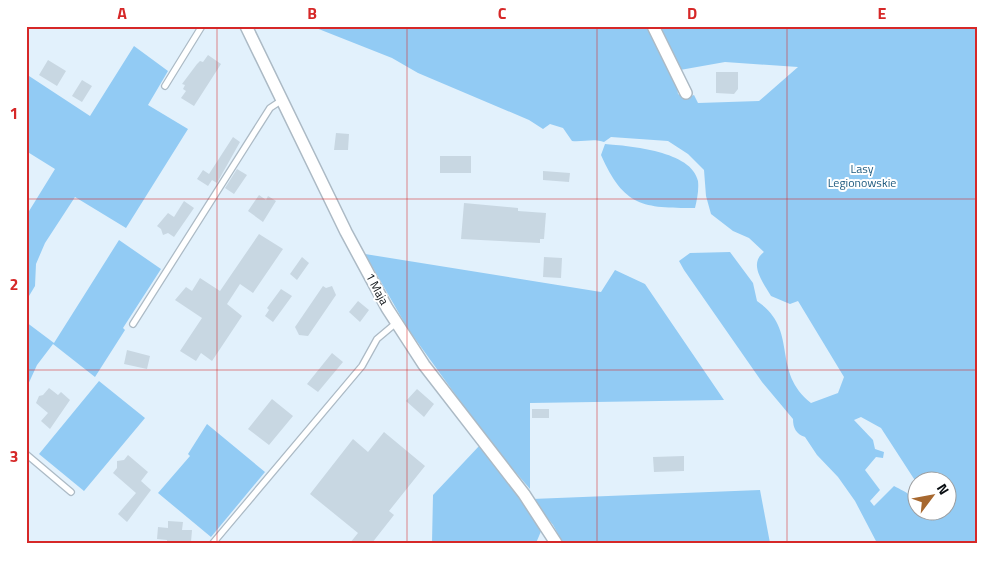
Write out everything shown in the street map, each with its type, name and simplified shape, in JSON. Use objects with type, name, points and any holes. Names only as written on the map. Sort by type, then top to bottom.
[{"type":"street","name":"1 Maja","points":[[246,26],[346,232],[396,323],[424,365],[548,528],[556,543]]},
{"type":"street","points":[[653,26],[686,93]]},
{"type":"lane","points":[[165,86],[202,26]]},
{"type":"lane","points":[[133,324],[270,108],[282,100]]},
{"type":"lane","points":[[213,543],[362,366],[376,339],[396,323]]},
{"type":"lane","points":[[26,454],[71,492]]},
{"type":"green space","name":"Lasy Legionowskie","points":[[311,26],[651,26],[676,77],[678,94],[686,98],[694,95],[698,103],[759,101],[798,67],[725,62],[680,70],[657,26],[978,26],[978,543],[877,543],[855,501],[838,477],[817,455],[805,437],[796,430],[793,419],[762,382],[679,261],[690,253],[730,252],[753,283],[757,301],[770,312],[778,325],[791,377],[799,390],[811,403],[838,393],[844,377],[798,301],[790,304],[771,296],[757,268],[759,257],[764,252],[749,238],[733,231],[711,214],[706,196],[704,170],[688,154],[668,141],[611,137],[604,142],[596,140],[572,141],[563,128],[550,124],[543,129],[529,120],[418,73],[392,58]],"holes":[[[861,417],[881,428],[910,472],[956,472],[956,522],[906,522],[906,492],[894,486],[874,506],[870,501],[880,490],[865,470],[876,457],[883,458],[884,452],[875,449],[873,440],[854,420]]]},
{"type":"green space","points":[[134,46],[168,71],[148,105],[188,129],[126,228],[75,197],[45,243],[36,264],[35,286],[26,301],[26,216],[55,169],[26,151],[26,74],[90,116]]},
{"type":"green space","points":[[605,144],[629,146],[659,152],[684,163],[693,171],[698,181],[695,208],[648,205],[627,195],[618,185],[601,155]]},
{"type":"green space","points":[[119,240],[161,269],[123,328],[125,330],[95,377],[53,344],[37,365],[26,389],[26,322],[54,343]]},
{"type":"green space","points":[[365,254],[601,292],[615,270],[645,284],[724,400],[530,403],[530,489],[491,444],[408,329]]},
{"type":"green space","points":[[99,381],[145,418],[84,491],[39,454]]},
{"type":"green space","points":[[207,424],[265,472],[211,537],[158,493],[190,456],[188,454]]},
{"type":"green space","points":[[480,445],[542,529],[536,543],[432,543],[433,495]]},
{"type":"green space","points":[[760,490],[770,543],[563,543],[553,525],[532,499]]},
{"type":"building","points":[[208,55],[221,64],[194,106],[181,98],[186,91],[183,89],[185,85],[182,84],[197,64],[200,61],[203,62]]},
{"type":"building","points":[[48,60],[66,71],[57,86],[39,75]]},
{"type":"building","points":[[716,72],[738,72],[738,89],[734,94],[716,93]]},
{"type":"building","points":[[82,80],[92,86],[82,102],[72,96]]},
{"type":"building","points":[[336,133],[349,134],[348,150],[334,150]]},
{"type":"building","points":[[233,137],[240,142],[217,183],[212,180],[208,186],[197,179],[203,170],[209,174]]},
{"type":"building","points":[[440,156],[471,156],[471,173],[440,173]]},
{"type":"building","points":[[237,169],[247,175],[234,194],[225,188]]},
{"type":"building","points":[[543,171],[570,173],[569,182],[543,180]]},
{"type":"building","points":[[259,195],[266,200],[268,196],[276,201],[263,222],[248,211]]},
{"type":"building","points":[[184,201],[194,208],[174,237],[168,233],[163,235],[161,229],[157,226],[168,213],[174,217]]},
{"type":"building","points":[[464,203],[518,208],[518,211],[546,213],[544,239],[540,239],[540,243],[461,239]]},
{"type":"building","points":[[259,234],[283,249],[253,293],[240,284],[227,304],[242,316],[212,361],[201,353],[196,361],[180,351],[202,318],[175,300],[186,287],[192,291],[200,278],[220,291]]},
{"type":"building","points":[[302,257],[309,263],[297,280],[290,274]]},
{"type":"building","points":[[544,257],[562,258],[561,278],[543,277]]},
{"type":"building","points":[[323,286],[326,288],[332,286],[336,295],[308,336],[299,335],[295,327]]},
{"type":"building","points":[[281,289],[292,296],[273,322],[265,316],[269,310],[267,308]]},
{"type":"building","points":[[358,301],[369,310],[360,322],[349,312]]},
{"type":"building","points":[[127,350],[150,356],[147,369],[124,364]]},
{"type":"building","points":[[332,353],[343,362],[318,392],[307,384]]},
{"type":"building","points":[[49,388],[58,395],[61,392],[70,400],[50,429],[41,421],[48,413],[36,403],[39,396],[43,395]]},
{"type":"building","points":[[417,389],[434,404],[424,417],[406,401]]},
{"type":"building","points":[[272,399],[293,416],[269,445],[248,429]]},
{"type":"building","points":[[532,409],[549,409],[549,418],[532,418]]},
{"type":"building","points":[[384,432],[425,466],[389,511],[394,515],[372,543],[350,543],[358,533],[310,494],[353,439],[368,452]]},
{"type":"building","points":[[128,455],[148,472],[141,481],[151,490],[127,522],[118,514],[136,493],[113,473],[117,468],[117,461],[124,460]]},
{"type":"building","points":[[684,456],[684,471],[654,472],[653,457]]},
{"type":"building","points":[[168,521],[183,522],[182,530],[192,530],[191,542],[167,543],[167,540],[157,539],[158,527],[168,528]]}]
